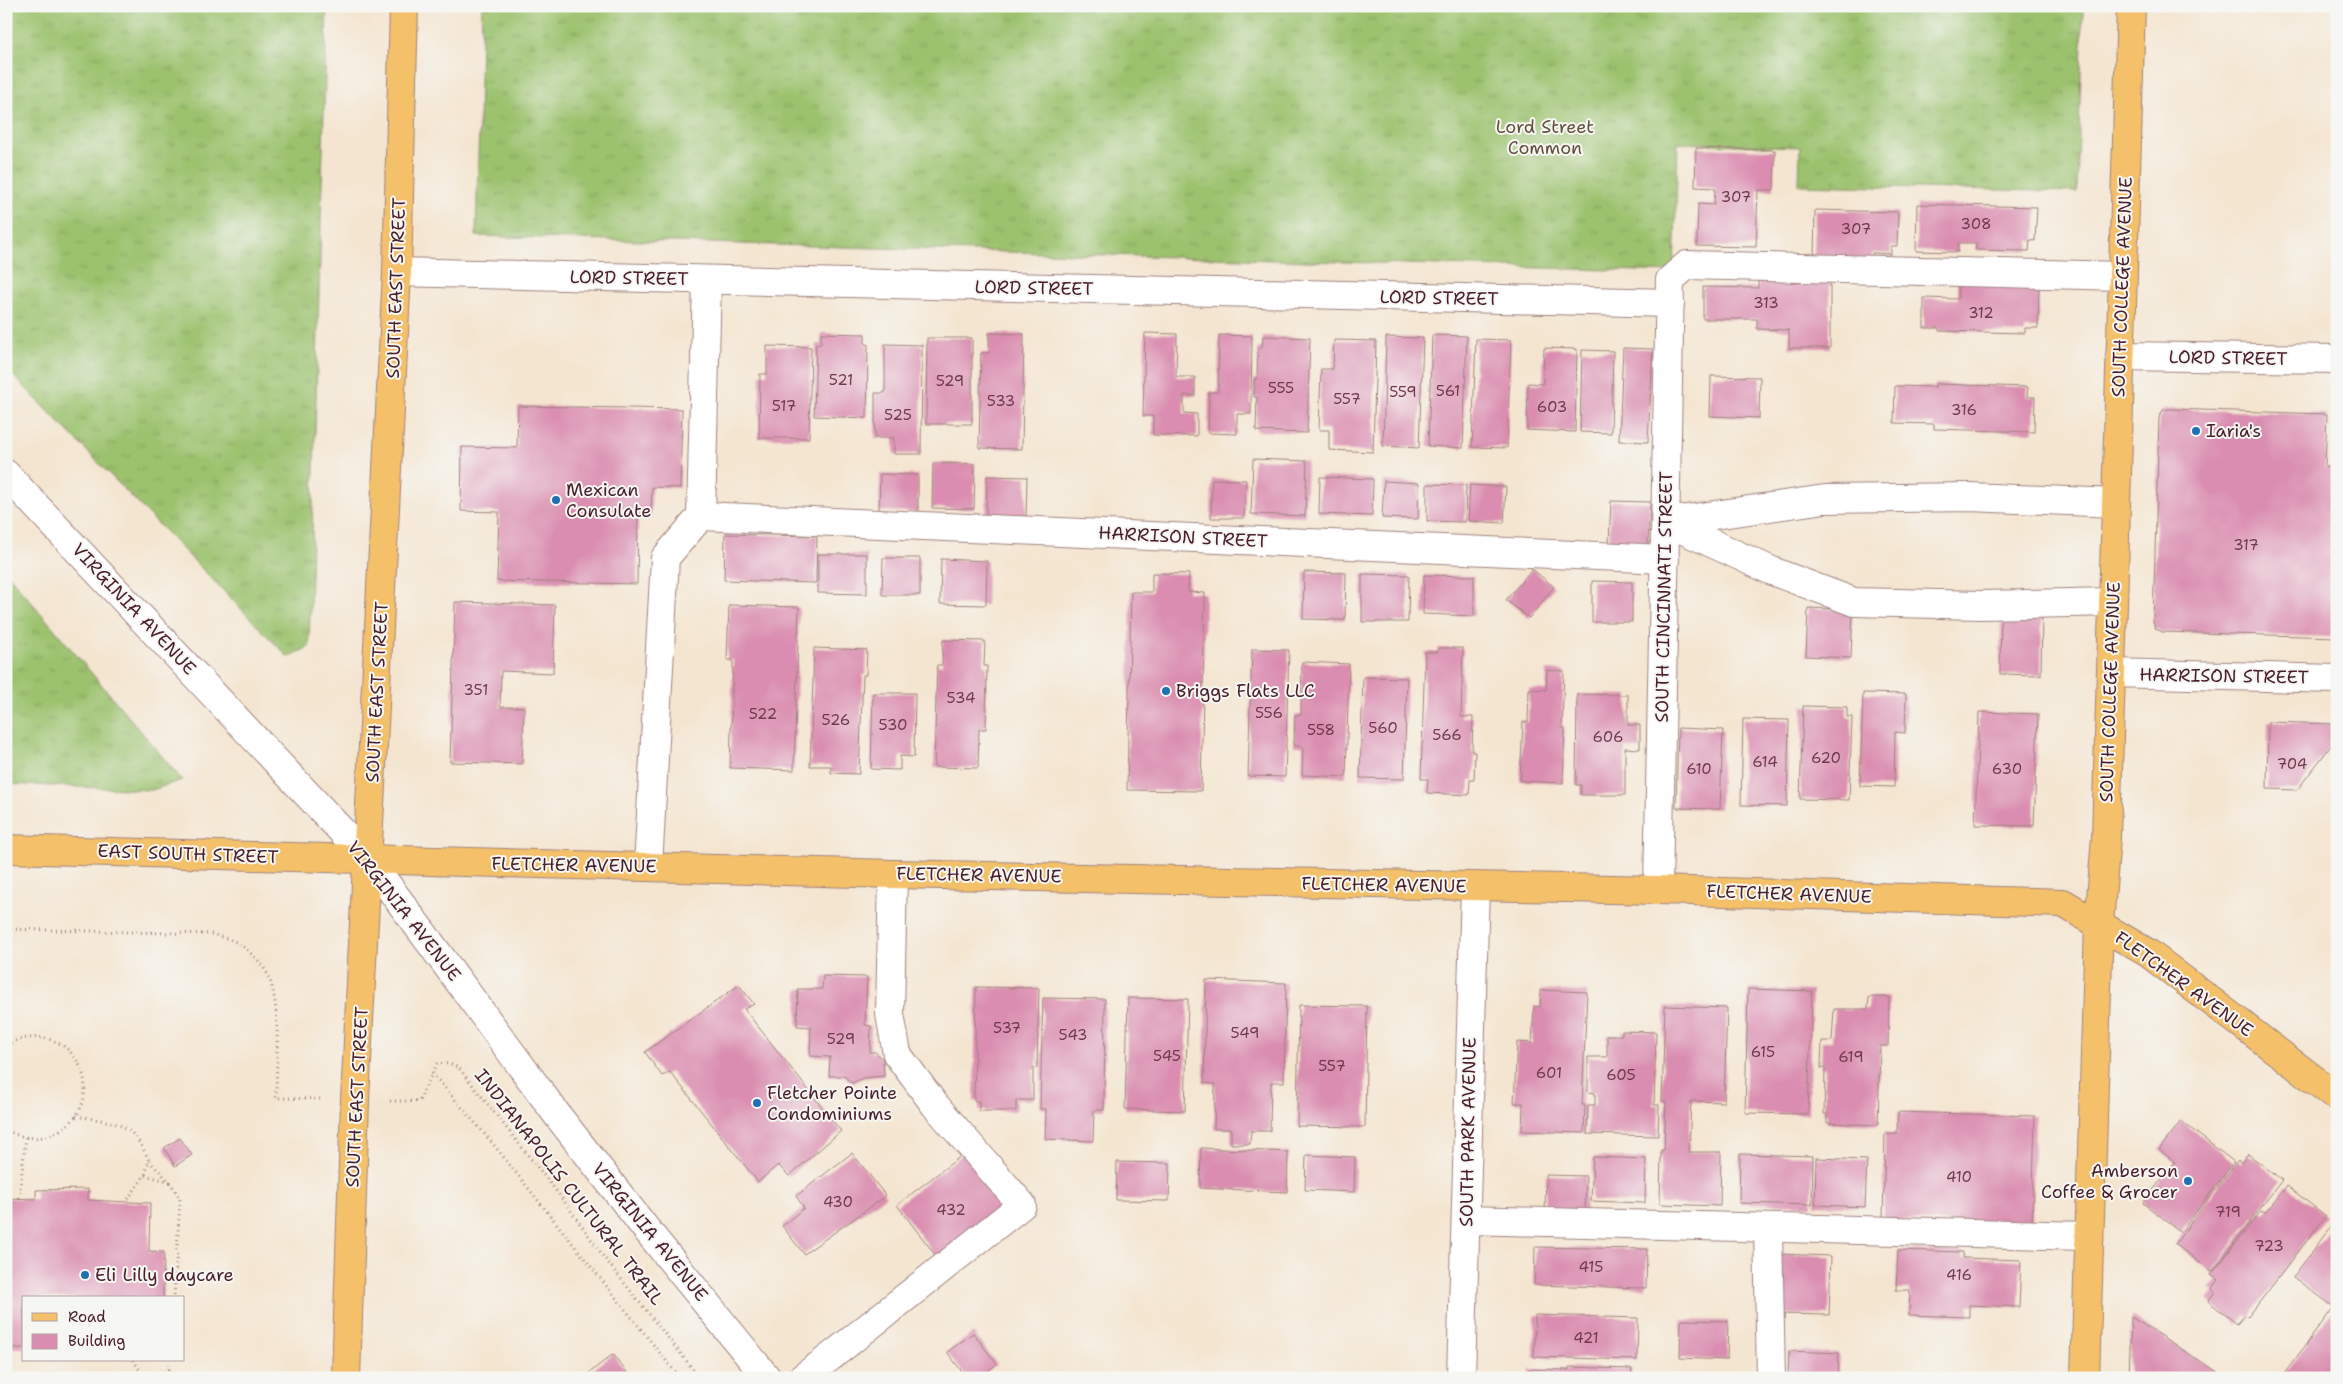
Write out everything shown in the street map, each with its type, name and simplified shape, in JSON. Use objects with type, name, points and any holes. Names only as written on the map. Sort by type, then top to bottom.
[{"type":"main road","name":"SOUTH EAST STREET","points":[[346,1378],[355,1100],[369,860],[397,272],[404,6]]},
{"type":"main road","name":"SOUTH COLLEGE AVENUE","points":[[2085,1378],[2099,924],[2106,837],[2131,6]]},
{"type":"main road","name":"EAST SOUTH STREET","points":[[6,849],[369,860]]},
{"type":"main road","name":"FLETCHER AVENUE","points":[[369,860],[893,874],[1658,890],[2063,903],[2148,953],[2337,1098]]},
{"type":"street","name":"SOUTH CINCINNATI STREET","points":[[1658,890],[1670,280],[1687,265],[2122,276]]},
{"type":"street","name":"LORD STREET","points":[[397,272],[1670,303]]},
{"type":"street","points":[[648,867],[665,558],[702,516],[707,280]]},
{"type":"street","name":"LORD STREET","points":[[2120,356],[2337,359]]},
{"type":"street","name":"VIRGINIA AVENUE","points":[[6,474],[369,860],[564,1124],[766,1378]]},
{"type":"street","points":[[1666,522],[1825,499],[1968,497],[2116,502]]},
{"type":"street","name":"HARRISON STREET","points":[[702,516],[1665,559]]},
{"type":"street","points":[[1666,522],[1772,571],[1854,602],[1981,604],[2113,602]]},
{"type":"street","name":"HARRISON STREET","points":[[2111,674],[2337,678]]},
{"type":"street","points":[[802,1378],[1022,1206],[935,1105],[897,1054],[890,1014],[893,874]]},
{"type":"street","name":"SOUTH PARK AVENUE","points":[[1461,1378],[1475,887]]},
{"type":"street","points":[[1466,1220],[2089,1236]]},
{"type":"street","points":[[1768,1228],[1772,1378]]},
{"type":"path","points":[[6,929],[203,934],[233,941],[246,949],[261,965],[271,982],[276,1018],[276,1098],[419,1101],[432,1072],[489,1139],[680,1378]]},
{"type":"path","points":[[6,1044],[20,1038],[37,1036],[53,1039],[68,1048],[78,1060],[84,1076],[85,1093],[81,1109],[58,1133],[42,1138],[26,1137],[6,1129]]},
{"type":"path","name":"INDIANAPOLIS CULTURAL TRAIL","points":[[432,1072],[437,1063],[443,1062],[459,1068],[465,1074],[475,1090],[561,1197],[606,1260],[700,1378]]},
{"type":"path","points":[[76,1116],[116,1122],[130,1131],[143,1146],[149,1161],[170,1182],[180,1199],[174,1296]]},
{"type":"path","points":[[19,1198],[26,1137]]},
{"type":"path","points":[[126,1202],[145,1175],[149,1161]]},
{"type":"path","points":[[145,1175],[170,1182]]},
{"type":"path","points":[[134,1362],[141,1372],[141,1378]]},
{"type":"path","points":[[156,1378],[169,1369],[169,1362]]},
{"type":"green space","points":[[6,6],[327,6],[309,647],[288,657],[6,368]]},
{"type":"green space","name":"Lord Street Common","points":[[482,6],[2080,6],[2083,12],[2077,192],[1799,185],[1800,147],[1678,143],[1674,272],[476,236]]},
{"type":"green space","points":[[6,572],[182,780],[152,790],[6,784]]},
{"type":"building","points":[[1696,148],[1775,150],[1774,190],[1758,190],[1756,247],[1697,246],[1698,204],[1714,205],[1715,188],[1695,187]]},
{"type":"building","points":[[1917,204],[2037,207],[2035,241],[2030,240],[2029,251],[1976,250],[1976,243],[1958,243],[1958,252],[1916,251]]},
{"type":"building","points":[[1815,210],[1898,212],[1897,246],[1891,246],[1891,254],[1872,253],[1872,260],[1814,259]]},
{"type":"building","points":[[1758,281],[1830,281],[1830,348],[1789,348],[1789,330],[1757,329],[1757,319],[1703,319],[1703,287],[1758,288]]},
{"type":"building","points":[[1958,281],[2039,287],[2038,328],[2025,328],[2025,333],[1939,331],[1939,328],[1924,328],[1924,298],[1958,299]]},
{"type":"building","points":[[821,333],[865,334],[865,344],[868,344],[867,418],[814,416],[816,344],[821,344]]},
{"type":"building","points":[[989,333],[1024,334],[1022,449],[979,448],[981,353],[989,353]]},
{"type":"building","points":[[1145,333],[1177,334],[1176,377],[1195,377],[1195,396],[1184,395],[1184,413],[1197,414],[1197,436],[1153,435],[1153,416],[1143,416]]},
{"type":"building","points":[[1219,335],[1252,336],[1251,414],[1237,414],[1237,434],[1208,433],[1209,392],[1218,392]]},
{"type":"building","points":[[1432,335],[1467,336],[1463,448],[1428,446]]},
{"type":"building","points":[[1263,336],[1310,338],[1307,433],[1256,431],[1257,397],[1254,397],[1254,379],[1257,379],[1258,348],[1262,348]]},
{"type":"building","points":[[1386,337],[1423,338],[1419,448],[1383,446]]},
{"type":"building","points":[[927,338],[972,338],[972,424],[926,424]]},
{"type":"building","points":[[1476,339],[1511,340],[1507,448],[1472,447]]},
{"type":"building","points":[[1334,340],[1376,341],[1373,452],[1329,450],[1329,430],[1319,430],[1321,369],[1333,369]]},
{"type":"building","points":[[885,344],[922,345],[921,454],[894,454],[894,438],[875,438],[875,393],[885,393]]},
{"type":"building","points":[[767,346],[811,347],[809,438],[759,438],[760,374],[767,374]]},
{"type":"building","points":[[1544,348],[1577,349],[1575,432],[1527,430],[1528,383],[1543,384]]},
{"type":"building","points":[[1623,348],[1653,349],[1648,442],[1619,441]]},
{"type":"building","points":[[1582,350],[1613,351],[1611,433],[1580,432]]},
{"type":"building","points":[[1711,376],[1760,377],[1759,418],[1710,416]]},
{"type":"building","points":[[1935,384],[2028,387],[2027,397],[2035,397],[2034,432],[1934,429],[1934,424],[1894,423],[1895,386],[1935,387]]},
{"type":"building","name":"Mexican Consulate","points":[[518,406],[682,409],[680,488],[652,487],[651,517],[638,517],[637,584],[497,581],[499,512],[461,511],[462,447],[517,448]]},
{"type":"building","points":[[2163,410],[2327,414],[2325,467],[2337,468],[2337,637],[2162,632],[2155,628],[2153,622],[2159,418]]},
{"type":"building","points":[[1253,459],[1307,461],[1305,516],[1251,514]]},
{"type":"building","points":[[933,463],[975,464],[974,509],[932,508]]},
{"type":"building","points":[[880,474],[918,475],[918,512],[879,511]]},
{"type":"building","points":[[987,476],[1027,477],[1026,519],[986,518]]},
{"type":"building","points":[[1320,477],[1373,479],[1372,516],[1319,514]]},
{"type":"building","points":[[1212,479],[1246,480],[1244,518],[1211,518]]},
{"type":"building","points":[[1384,481],[1419,483],[1418,519],[1382,518]]},
{"type":"building","points":[[1427,484],[1466,485],[1465,522],[1427,521]]},
{"type":"building","points":[[1470,485],[1506,487],[1504,523],[1468,521]]},
{"type":"building","points":[[1611,501],[1650,502],[1648,545],[1609,543]]},
{"type":"building","points":[[725,534],[817,536],[816,583],[724,580]]},
{"type":"building","points":[[818,554],[867,554],[867,594],[818,593]]},
{"type":"building","points":[[883,558],[920,558],[920,595],[882,595]]},
{"type":"building","points":[[941,559],[987,561],[986,605],[940,604]]},
{"type":"building","points":[[1532,569],[1554,587],[1529,618],[1506,600]]},
{"type":"building","points":[[1304,572],[1346,573],[1345,620],[1303,619]]},
{"type":"building","name":"Briggs Flats LLC","points":[[1152,573],[1189,574],[1188,592],[1205,593],[1201,791],[1127,790],[1131,592],[1152,592]]},
{"type":"building","points":[[1362,574],[1409,575],[1408,622],[1362,622]]},
{"type":"building","points":[[1424,575],[1474,576],[1474,616],[1423,614]]},
{"type":"building","points":[[1592,581],[1632,582],[1632,622],[1592,622]]},
{"type":"building","points":[[455,602],[555,605],[553,673],[501,671],[500,707],[524,707],[522,764],[450,762]]},
{"type":"building","points":[[729,605],[799,607],[794,770],[730,768],[733,660],[727,660]]},
{"type":"building","points":[[1808,608],[1853,610],[1851,658],[1806,656]]},
{"type":"building","points":[[2001,611],[2042,612],[2041,675],[2000,674]]},
{"type":"building","points":[[943,640],[985,641],[984,666],[987,666],[986,729],[979,729],[978,768],[934,767],[937,665],[942,665]]},
{"type":"building","points":[[814,648],[867,650],[866,675],[863,675],[859,774],[831,773],[831,766],[810,766]]},
{"type":"building","points":[[1438,648],[1463,648],[1461,717],[1473,717],[1472,752],[1475,752],[1474,780],[1470,780],[1469,795],[1427,793],[1428,779],[1421,779],[1425,652],[1438,652]]},
{"type":"building","points":[[1252,649],[1289,650],[1285,777],[1248,776]]},
{"type":"building","points":[[1302,662],[1349,664],[1346,777],[1302,775],[1303,746],[1294,746],[1295,715],[1301,715]]},
{"type":"building","points":[[1547,670],[1564,671],[1562,728],[1565,728],[1563,783],[1520,781],[1523,722],[1528,722],[1529,689],[1546,690]]},
{"type":"building","points":[[1363,677],[1407,678],[1404,779],[1360,778]]},
{"type":"building","points":[[873,693],[915,693],[914,757],[900,756],[900,770],[871,769]]},
{"type":"building","points":[[1863,693],[1906,694],[1905,733],[1895,732],[1894,787],[1860,786]]},
{"type":"building","points":[[1577,694],[1628,695],[1628,725],[1640,725],[1640,749],[1625,748],[1625,795],[1581,795],[1581,785],[1576,785]]},
{"type":"building","points":[[1803,706],[1847,707],[1847,717],[1852,717],[1849,800],[1800,799]]},
{"type":"building","points":[[1979,712],[2038,714],[2034,826],[1975,825]]},
{"type":"building","points":[[1743,719],[1789,720],[1787,806],[1741,805]]},
{"type":"building","points":[[2268,722],[2337,724],[2337,738],[2297,790],[2267,789]]},
{"type":"building","points":[[1678,728],[1723,730],[1720,809],[1676,808]]},
{"type":"building","points":[[823,976],[867,977],[865,1025],[871,1026],[870,1052],[875,1052],[883,1059],[884,1076],[863,1078],[852,1083],[844,1076],[829,1076],[830,1057],[810,1056],[811,1027],[797,1026],[798,989],[822,989]]},
{"type":"building","points":[[1206,980],[1286,983],[1284,1082],[1271,1082],[1270,1131],[1251,1131],[1250,1144],[1231,1144],[1231,1129],[1214,1129],[1215,1084],[1204,1083]]},
{"type":"building","name":"Fletcher Pointe Condominiums","points":[[739,985],[754,1004],[744,1009],[841,1131],[789,1176],[778,1165],[758,1182],[670,1072],[662,1076],[645,1052]]},
{"type":"building","points":[[976,987],[1039,988],[1037,1068],[1033,1068],[1033,1100],[1016,1100],[1016,1111],[979,1111],[979,1101],[974,1101]]},
{"type":"building","points":[[1748,989],[1812,991],[1808,1114],[1745,1113]]},
{"type":"building","points":[[1541,990],[1587,992],[1582,1105],[1585,1105],[1584,1133],[1522,1131],[1523,1103],[1514,1103],[1517,1042],[1532,1043],[1534,1006],[1540,1007]]},
{"type":"building","points":[[1869,997],[1889,997],[1888,1046],[1880,1046],[1878,1125],[1827,1123],[1827,1114],[1824,1114],[1825,1068],[1821,1068],[1822,1041],[1832,1041],[1834,1009],[1868,1009]]},
{"type":"building","points":[[1043,998],[1105,999],[1104,1110],[1094,1110],[1093,1141],[1045,1139],[1046,1109],[1040,1109]]},
{"type":"building","points":[[1128,998],[1188,999],[1185,1111],[1125,1109]]},
{"type":"building","points":[[1299,1005],[1367,1006],[1365,1127],[1297,1126]]},
{"type":"building","points":[[1665,1006],[1727,1008],[1724,1102],[1691,1101],[1689,1152],[1721,1152],[1720,1206],[1660,1204],[1661,1150],[1664,1150],[1666,1101],[1662,1101]]},
{"type":"building","points":[[1622,1031],[1656,1032],[1654,1105],[1659,1105],[1658,1136],[1587,1134],[1588,1105],[1595,1105],[1595,1093],[1588,1092],[1588,1057],[1607,1057],[1607,1035],[1622,1035]]},
{"type":"building","points":[[1898,1112],[2035,1116],[2032,1225],[1883,1220],[1885,1133],[1897,1133]]},
{"type":"building","points":[[2181,1121],[2234,1162],[2181,1232],[2143,1203],[2175,1162],[2159,1150]]},
{"type":"building","points":[[180,1138],[192,1155],[175,1166],[164,1148]]},
{"type":"building","points":[[1201,1148],[1288,1152],[1287,1192],[1200,1188]]},
{"type":"building","points":[[966,1152],[1003,1196],[1001,1215],[940,1261],[897,1205]]},
{"type":"building","points":[[852,1153],[886,1196],[804,1254],[782,1226],[804,1208],[796,1196]]},
{"type":"building","points":[[1740,1154],[1813,1156],[1812,1205],[1739,1203]]},
{"type":"building","points":[[2248,1154],[2282,1180],[2212,1272],[2175,1244],[2238,1160],[2241,1163]]},
{"type":"building","points":[[1306,1155],[1355,1157],[1354,1192],[1305,1190]]},
{"type":"building","points":[[1593,1157],[1646,1159],[1645,1203],[1591,1201]]},
{"type":"building","points":[[1816,1158],[1867,1160],[1865,1207],[1815,1205]]},
{"type":"building","points":[[1117,1162],[1170,1163],[1169,1201],[1116,1200]]},
{"type":"building","points":[[1546,1175],[1586,1176],[1585,1213],[1545,1212]]},
{"type":"building","points":[[2287,1186],[2326,1216],[2248,1317],[2245,1315],[2237,1324],[2208,1301],[2215,1292],[2211,1289],[2218,1280],[2211,1275],[2261,1211],[2265,1213]]},
{"type":"building","name":"Eli Lilly daycare","points":[[88,1189],[88,1200],[150,1203],[149,1251],[164,1252],[163,1296],[22,1296],[22,1348],[6,1348],[6,1198],[36,1199],[36,1190]]},
{"type":"building","points":[[2337,1219],[2337,1378],[2281,1378],[2334,1307],[2293,1277]]},
{"type":"building","points":[[1535,1247],[1647,1249],[1646,1288],[1534,1285]]},
{"type":"building","points":[[1898,1250],[1963,1252],[1963,1258],[2021,1260],[2019,1307],[1969,1305],[1969,1317],[1909,1315],[1910,1290],[1896,1290]]},
{"type":"building","points":[[1778,1254],[1831,1256],[1829,1315],[1777,1314]]},
{"type":"building","points":[[1535,1315],[1638,1318],[1637,1360],[1534,1357]]},
{"type":"building","points":[[2131,1317],[2227,1378],[2129,1378]]},
{"type":"building","points":[[1681,1320],[1728,1321],[1727,1360],[1680,1358]]},
{"type":"building","points":[[973,1333],[997,1364],[979,1378],[967,1378],[947,1352]]},
{"type":"building","points":[[1789,1351],[1839,1353],[1838,1378],[1788,1378]]},
{"type":"building","points":[[613,1354],[631,1378],[583,1378]]},
{"type":"building","points":[[1569,1367],[1632,1369],[1631,1378],[1530,1378],[1530,1369],[1569,1370]]},
{"type":"place","name":"Iaria's","points":[[2196,431]]},
{"type":"place","name":"Mexican Consulate","points":[[556,500]]},
{"type":"place","name":"Briggs Flats LLC","points":[[1166,691]]},
{"type":"place","name":"Fletcher Pointe Condominiums","points":[[757,1103]]},
{"type":"place","name":"Amberson Coffee & Grocer","points":[[2188,1181]]},
{"type":"place","name":"Eli Lilly daycare","points":[[85,1275]]}]
